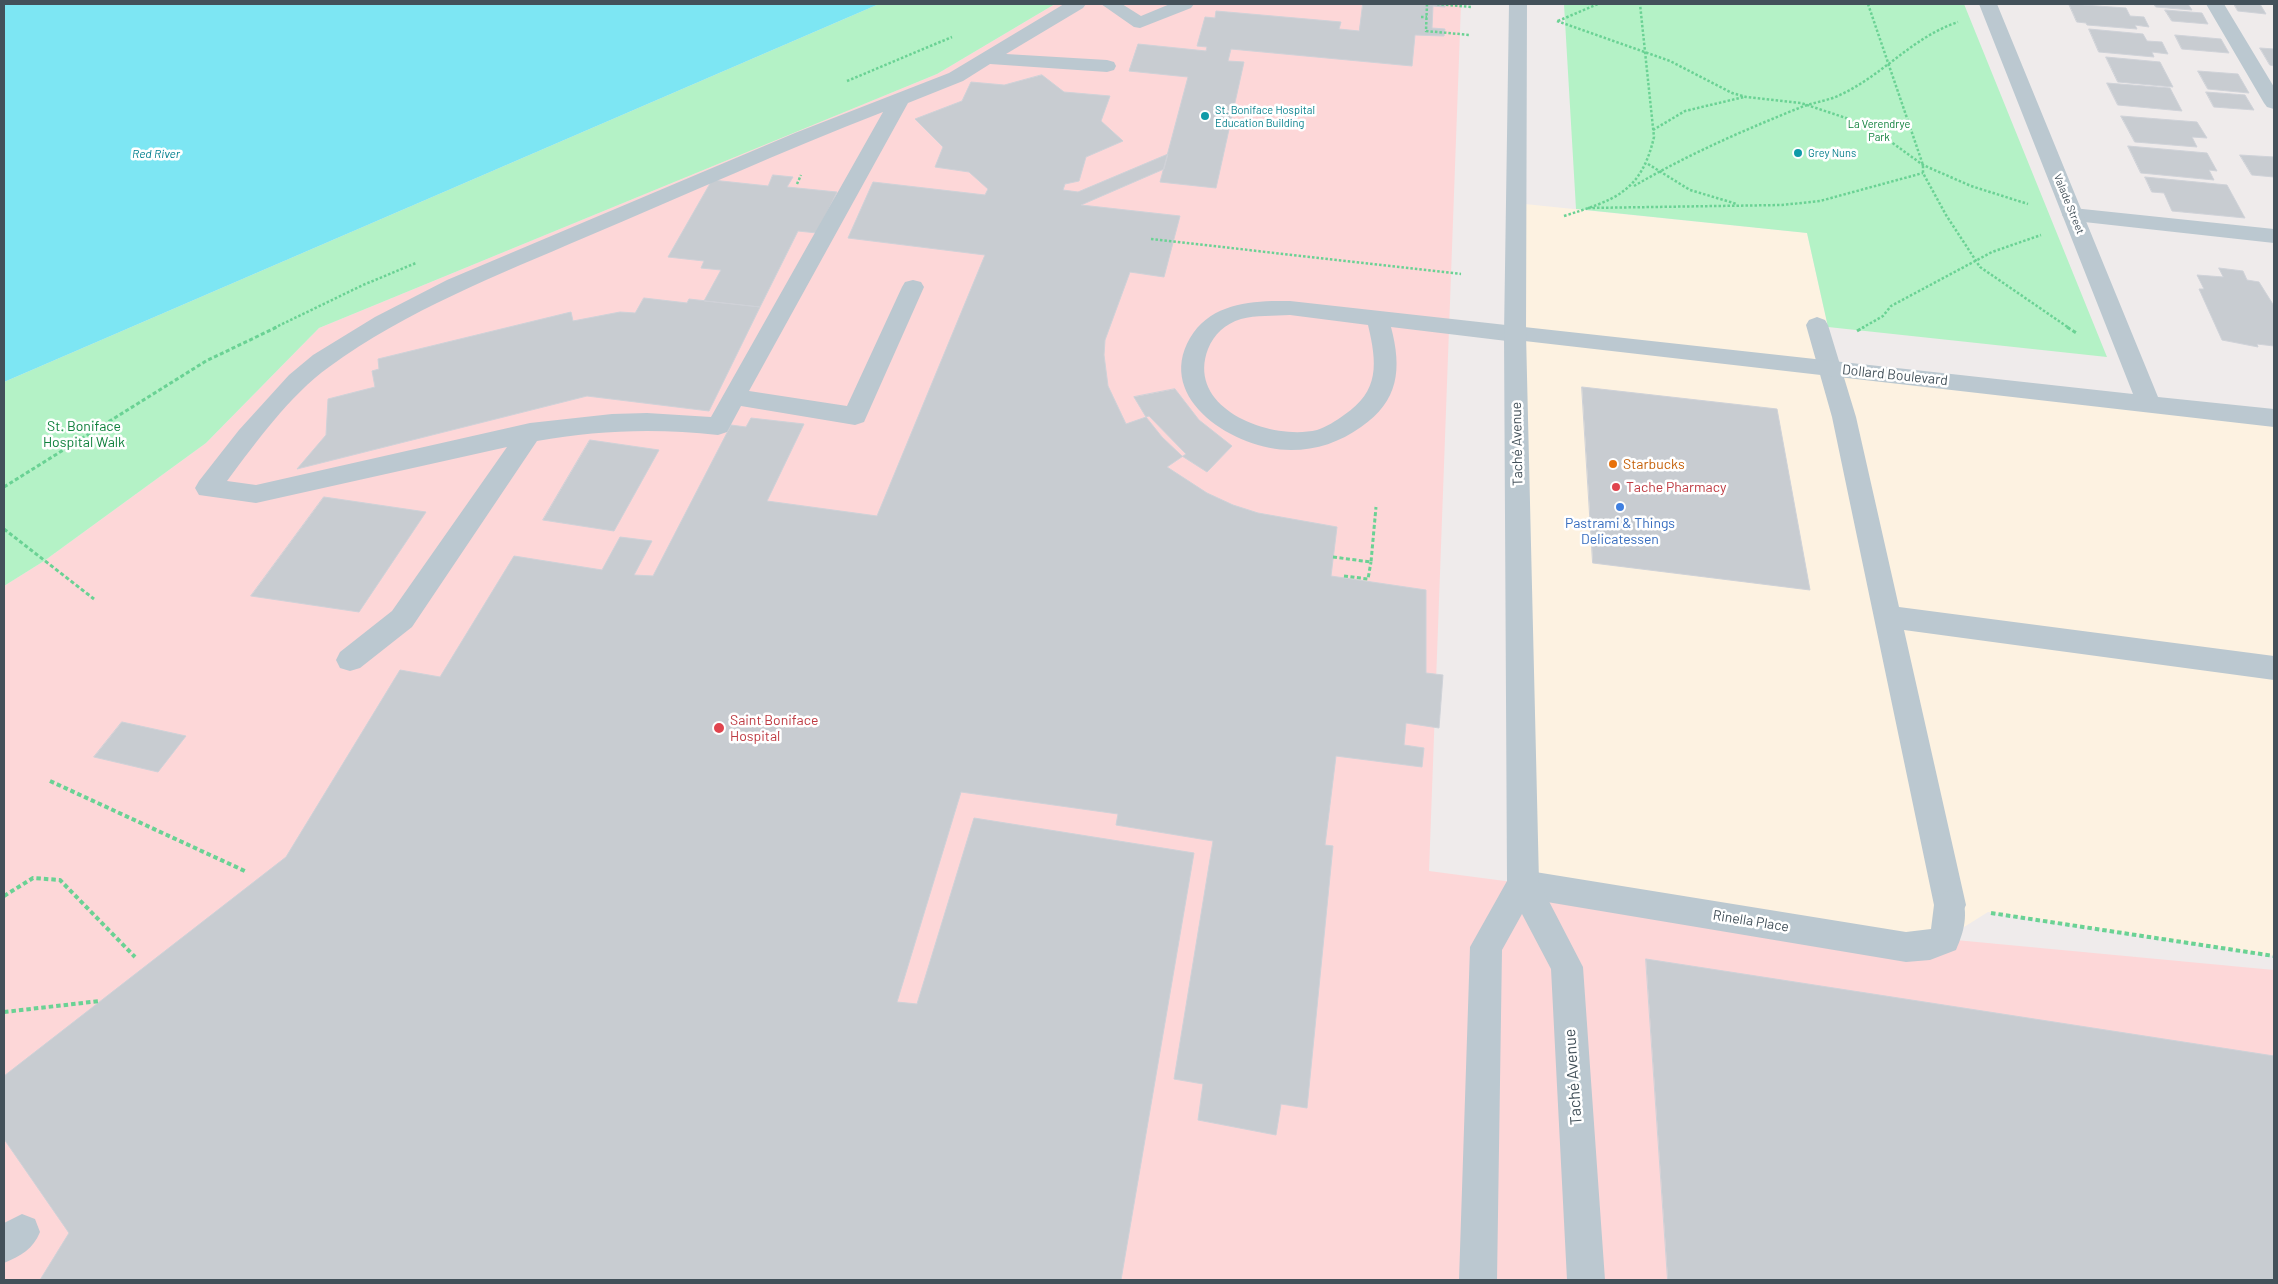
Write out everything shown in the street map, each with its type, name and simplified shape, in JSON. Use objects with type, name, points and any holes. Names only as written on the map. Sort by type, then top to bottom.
[{"type":"street","points":[[899,101],[718,426],[680,420],[623,420],[530,432],[256,494],[208,488],[248,436],[297,381],[321,361],[383,322],[464,281],[802,138],[956,77],[1077,4]]},
{"type":"street","points":[[1110,4],[1140,23],[1184,4]]},
{"type":"street","name":"Taché Avenue","points":[[1518,4],[1515,334],[1523,884],[1566,966],[1586,1280]]},
{"type":"street","points":[[2215,4],[2274,103]]},
{"type":"street","name":"Valade Street","points":[[1991,11],[2149,404]]},
{"type":"street","points":[[986,58],[1107,66]]},
{"type":"street","points":[[2076,223],[2274,236]]},
{"type":"street","points":[[734,397],[855,416],[913,287]]},
{"type":"street","points":[[1264,308],[1290,308],[1378,320],[1386,351],[1384,383],[1379,395],[1370,408],[1322,438],[1303,441],[1286,440],[1265,438],[1244,432],[1222,419],[1196,389],[1192,372],[1199,340],[1208,328],[1221,319],[1264,308]]},
{"type":"street","name":"Dollard Boulevard","points":[[1378,320],[2274,418]]},
{"type":"street","points":[[1817,325],[1844,417],[1888,617],[2274,668]]},
{"type":"street","points":[[350,660],[402,619],[530,432]]},
{"type":"street","name":"Rinella Place","points":[[1523,884],[1906,947],[1930,946],[1945,939],[1950,922],[1950,905],[1888,617]]},
{"type":"street","points":[[1478,1280],[1486,948],[1523,884]]},
{"type":"path","points":[[1427,4],[1426,31],[1470,35]]},
{"type":"path","points":[[1438,4],[1471,7]]},
{"type":"path","points":[[1598,4],[1557,21],[1670,61],[1732,93],[1746,97],[1805,104],[1860,125],[1907,152],[1923,165],[2076,223]]},
{"type":"path","points":[[1634,186],[1648,164],[1653,131],[1640,4]]},
{"type":"path","points":[[1868,4],[1923,165],[1923,173],[1946,215],[1980,267],[2136,370]]},
{"type":"path","points":[[1564,216],[1613,200],[1657,171],[1805,104],[1848,92],[1881,70],[1887,63],[1928,32],[1942,26],[1976,19],[1991,11]]},
{"type":"path","points":[[1421,16],[1427,17]]},
{"type":"path","points":[[1653,131],[1674,115],[1686,110],[1716,101],[1746,97]]},
{"type":"path","points":[[1648,164],[1678,184],[1700,194],[1742,205]]},
{"type":"path","points":[[1588,208],[1782,205],[1820,201],[1923,173]]},
{"type":"path","points":[[1853,333],[1883,316],[1891,306],[1976,261],[2023,239],[2076,223]]},
{"type":"path","points":[[1151,239],[1461,274]]},
{"type":"path","points":[[1344,576],[1368,579],[1376,507]]},
{"type":"path","points":[[4,530],[94,599]]},
{"type":"path","points":[[1333,557],[1371,562]]},
{"type":"path","points":[[50,781],[247,872]]},
{"type":"path","points":[[4,896],[33,878],[60,880],[135,957]]},
{"type":"path","points":[[1988,912],[2274,956]]},
{"type":"path","points":[[4,1012],[100,1001]]},
{"type":"shaded area","name":"Saint Boniface Hospital","points":[[1055,4],[1461,4],[1429,871],[1945,939],[2274,970],[2274,1280],[4,1280],[4,586],[44,561],[206,443],[319,328],[937,74]]},
{"type":"shaded area","points":[[1515,203],[1807,233],[1828,327],[1830,368],[2274,418],[2274,956],[1988,912],[1945,939],[1523,884]]},
{"type":"green space","name":"St. Boniface Hospital Walk","points":[[879,4],[1055,4],[937,74],[319,328],[206,443],[44,561],[4,586],[4,382]]},
{"type":"green space","name":"La Verendrye Park","points":[[1564,4],[1964,4],[2107,357],[1828,327],[1807,233],[1576,209]]},
{"type":"water","name":"Red River","points":[[4,4],[879,4],[4,382]]},
{"type":"building","name":"St. Boniface Hospital Education Building","points":[[1363,4],[1445,4],[1445,7],[1433,6],[1432,28],[1445,29],[1444,36],[1415,35],[1412,66],[1231,49],[1228,61],[1244,62],[1216,188],[1160,182],[1188,77],[1129,71],[1138,44],[1206,51],[1207,47],[1197,46],[1205,17],[1215,18],[1216,11],[1341,22],[1339,29],[1359,31]]},
{"type":"building","points":[[2069,4],[2126,8],[2130,16],[2144,17],[2149,27],[2135,25],[2137,29],[2087,25],[2086,23],[2077,22]]},
{"type":"building","points":[[2154,4],[2188,4],[2192,10],[2156,7]]},
{"type":"building","points":[[2234,4],[2260,4],[2266,14],[2238,11]]},
{"type":"building","points":[[2165,10],[2202,13],[2208,24],[2172,21]]},
{"type":"building","points":[[2089,29],[2143,34],[2147,41],[2162,42],[2168,54],[2152,52],[2154,57],[2099,52]]},
{"type":"building","points":[[2175,35],[2221,39],[2229,53],[2182,49]]},
{"type":"building","points":[[2260,48],[2274,49],[2274,66],[2270,65]]},
{"type":"building","points":[[2106,57],[2160,62],[2173,87],[2118,82]]},
{"type":"building","points":[[2198,71],[2238,74],[2249,93],[2208,89]]},
{"type":"building","points":[[1042,75],[1064,92],[1110,96],[1101,121],[1123,141],[1086,157],[1079,181],[1065,184],[1063,190],[1078,192],[1168,154],[1164,169],[1081,205],[1180,216],[1164,277],[1130,272],[1105,340],[1104,355],[1108,386],[1126,424],[1149,416],[1186,454],[1167,467],[1207,493],[1233,505],[1258,513],[1337,527],[1331,576],[1426,590],[1426,673],[1443,675],[1439,728],[1406,723],[1404,745],[1424,748],[1422,767],[1336,756],[1325,845],[1333,846],[1307,1108],[1281,1104],[1276,1135],[1198,1120],[1203,1084],[1174,1079],[1213,841],[1116,825],[1118,814],[961,792],[897,1002],[917,1004],[974,818],[1194,853],[1121,1280],[40,1280],[69,1233],[4,1139],[4,1076],[286,857],[400,670],[440,677],[514,556],[602,570],[620,537],[652,541],[634,575],[653,576],[731,425],[746,427],[751,418],[804,424],[767,501],[877,516],[985,255],[848,238],[873,182],[985,195],[988,189],[969,172],[935,167],[943,147],[915,119],[962,101],[971,82],[1004,85]]},
{"type":"building","points":[[2107,83],[2170,88],[2182,111],[2118,105]]},
{"type":"building","points":[[2206,92],[2245,95],[2254,110],[2214,107]]},
{"type":"building","points":[[2121,116],[2197,122],[2207,138],[2192,137],[2197,147],[2135,142]]},
{"type":"building","points":[[2128,146],[2207,153],[2217,171],[2209,170],[2214,180],[2141,173]]},
{"type":"building","points":[[2240,155],[2274,157],[2274,177],[2252,175]]},
{"type":"building","points":[[773,175],[793,177],[787,187],[837,192],[817,233],[798,231],[760,307],[704,301],[721,270],[701,268],[704,261],[668,257],[712,180],[768,186]]},
{"type":"building","points":[[2145,177],[2227,185],[2245,218],[2172,211],[2164,193],[2152,192]]},
{"type":"building","points":[[2219,268],[2243,271],[2247,280],[2259,282],[2274,306],[2274,346],[2257,344],[2258,347],[2222,340],[2199,289],[2204,289],[2197,275],[2223,277]]},
{"type":"building","points":[[644,298],[687,303],[689,299],[760,307],[709,411],[587,396],[297,469],[326,435],[328,399],[375,387],[372,371],[379,369],[378,359],[571,312],[573,321],[620,312],[635,313]]},
{"type":"building","points":[[1582,387],[1777,409],[1810,590],[1593,563]]},
{"type":"building","points":[[1175,389],[1199,420],[1232,446],[1207,472],[1182,456],[1162,437],[1146,417],[1134,397]]},
{"type":"building","points":[[590,440],[659,450],[614,531],[543,520]]},
{"type":"building","points":[[324,497],[426,512],[359,612],[251,596]]},
{"type":"building","points":[[122,722],[186,736],[158,772],[94,757]]},
{"type":"building","points":[[1646,959],[2274,1056],[2274,1280],[1668,1280]]},
{"type":"place","name":"St. Boniface Hospital Education Building","points":[[1205,116]]},
{"type":"place","name":"Grey Nuns","points":[[1798,153]]},
{"type":"place","name":"Starbucks","points":[[1613,464]]},
{"type":"place","name":"Tache Pharmacy","points":[[1616,487]]},
{"type":"place","name":"Pastrami & Things Delicatessen","points":[[1620,507]]},
{"type":"place","name":"Saint Boniface Hospital","points":[[719,728]]}]
